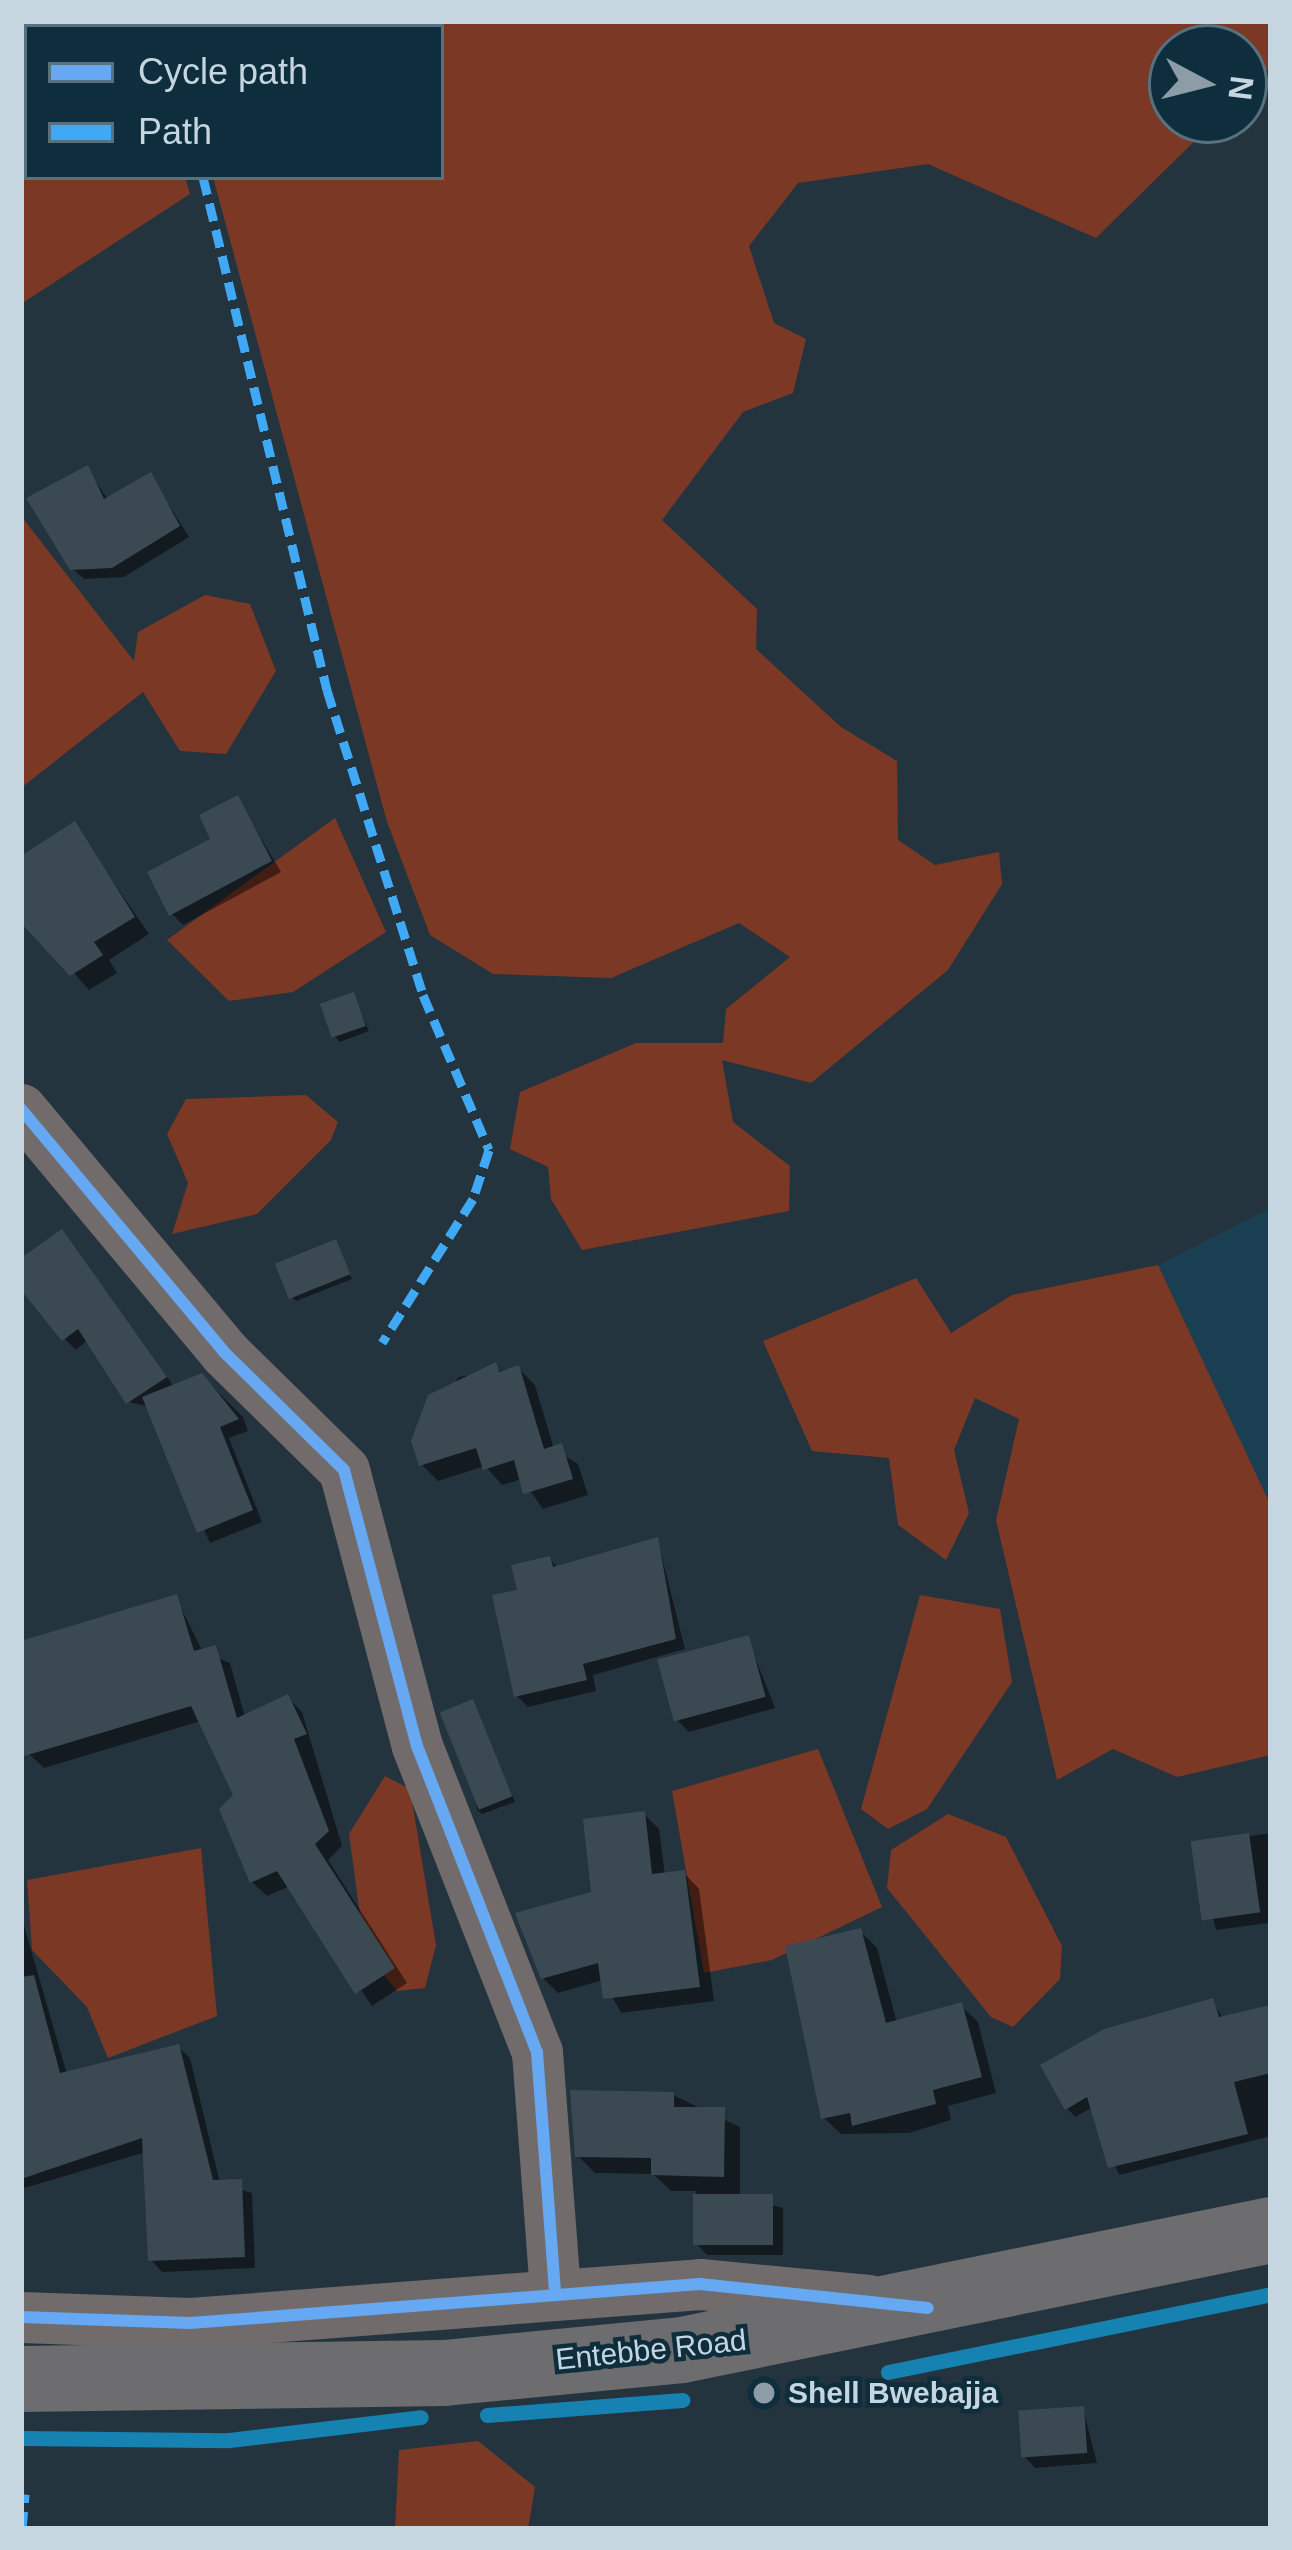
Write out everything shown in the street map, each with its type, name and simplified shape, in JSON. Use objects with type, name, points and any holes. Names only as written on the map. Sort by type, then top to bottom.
[{"type":"main road","name":"Entebbe Road","points":[[21,2379],[444,2373],[682,2350],[928,2308],[1271,2230]]},
{"type":"street","points":[[21,1108],[224,1352],[344,1469],[417,1746],[537,2052],[555,2291]]},
{"type":"street","points":[[21,2317],[190,2323],[555,2291],[722,2285],[928,2308]]},
{"type":"shaded area","points":[[21,21],[1271,21],[1268,69],[1268,24],[1148,24],[1148,144],[1192,144],[1096,238],[928,164],[798,183],[749,246],[774,323],[806,339],[793,393],[743,412],[662,520],[757,609],[756,649],[841,727],[897,761],[898,840],[935,865],[999,852],[1002,884],[948,970],[811,1083],[722,1060],[733,1122],[790,1166],[789,1211],[582,1250],[551,1199],[548,1167],[510,1149],[520,1092],[636,1043],[723,1043],[726,1009],[790,957],[739,923],[611,978],[493,974],[430,935],[387,822],[214,180],[444,180],[444,24],[24,24],[24,180],[186,180],[190,194],[21,304]]},
{"type":"shaded area","points":[[21,516],[134,661],[138,632],[205,595],[250,604],[276,671],[226,754],[180,751],[143,692],[21,788]]},
{"type":"shaded area","points":[[335,818],[386,932],[293,992],[229,1001],[167,940]]},
{"type":"shaded area","points":[[306,1095],[338,1122],[331,1140],[257,1214],[172,1234],[188,1183],[167,1134],[186,1099]]},
{"type":"shaded area","points":[[1271,1208],[1271,1506],[1158,1265]]},
{"type":"shaded area","points":[[1158,1265],[1271,1506],[1271,1755],[1177,1777],[1113,1749],[1057,1780],[996,1520],[1019,1419],[975,1398],[954,1450],[969,1513],[946,1560],[898,1525],[889,1458],[812,1451],[763,1341],[916,1278],[951,1333],[1012,1295]]},
{"type":"shaded area","points":[[920,1595],[1000,1609],[1012,1682],[927,1809],[888,1829],[861,1809]]},
{"type":"shaded area","points":[[818,1749],[882,1907],[772,1960],[704,1973],[672,1791]]},
{"type":"shaded area","points":[[385,1776],[410,1789],[436,1945],[425,1988],[397,1991],[365,1951],[349,1834]]},
{"type":"shaded area","points":[[948,1814],[1006,1837],[1062,1946],[1060,1979],[1013,2027],[991,2017],[887,1888],[891,1850]]},
{"type":"shaded area","points":[[201,1848],[217,2016],[108,2058],[87,2007],[32,1950],[27,1880]]},
{"type":"shaded area","points":[[478,2441],[535,2487],[528,2529],[395,2529],[399,2450]]},
{"type":"building","points":[[88,465],[104,499],[151,472],[180,526],[112,568],[70,570],[26,498]]},
{"type":"building","points":[[238,795],[272,861],[169,916],[147,872],[210,839],[199,815]]},
{"type":"building","points":[[75,821],[135,917],[94,942],[103,955],[70,976],[21,923],[21,856]]},
{"type":"building","points":[[354,992],[366,1026],[332,1038],[320,1004]]},
{"type":"building","points":[[62,1229],[167,1377],[126,1404],[78,1329],[62,1341],[21,1290],[21,1258]]},
{"type":"building","points":[[336,1239],[350,1274],[289,1299],[275,1264]]},
{"type":"building","points":[[496,1362],[499,1372],[519,1365],[544,1449],[562,1443],[573,1479],[523,1494],[514,1460],[483,1470],[476,1448],[419,1466],[411,1441],[428,1395]]},
{"type":"building","points":[[202,1373],[239,1419],[220,1427],[253,1510],[197,1533],[142,1397]]},
{"type":"building","points":[[658,1537],[676,1639],[583,1664],[587,1680],[514,1697],[492,1595],[517,1590],[511,1565],[550,1556],[553,1567]]},
{"type":"building","points":[[177,1594],[194,1651],[216,1645],[237,1718],[288,1694],[307,1734],[294,1739],[329,1831],[315,1844],[395,1968],[355,1994],[277,1871],[250,1883],[219,1809],[233,1795],[191,1706],[21,1757],[21,1641]]},
{"type":"building","points":[[749,1635],[766,1697],[674,1721],[657,1660]]},
{"type":"building","points":[[473,1699],[512,1796],[479,1810],[440,1712]]},
{"type":"building","points":[[645,1811],[652,1874],[685,1870],[700,1987],[603,1999],[598,1963],[541,1979],[515,1913],[591,1892],[583,1819]]},
{"type":"building","points":[[1249,1833],[1260,1912],[1202,1920],[1191,1841]]},
{"type":"building","points":[[861,1928],[886,2023],[962,2002],[982,2077],[933,2090],[936,2104],[852,2126],[850,2113],[821,2119],[785,1946]]},
{"type":"building","points":[[34,1975],[60,2073],[179,2044],[213,2180],[242,2179],[245,2257],[148,2261],[142,2138],[21,2179],[21,1977]]},
{"type":"building","points":[[1213,1998],[1219,2017],[1271,2005],[1271,2073],[1234,2082],[1248,2134],[1108,2168],[1087,2097],[1065,2110],[1040,2065],[1104,2029]]},
{"type":"building","points":[[570,2090],[674,2092],[674,2107],[725,2107],[724,2177],[651,2175],[651,2158],[575,2157]]},
{"type":"building","points":[[693,2194],[773,2194],[773,2245],[693,2245]]},
{"type":"building","points":[[1084,2406],[1087,2453],[1021,2457],[1018,2411]]},
{"type":"waterway","points":[[888,2372],[1271,2294]]},
{"type":"waterway","points":[[487,2415],[682,2400]]},
{"type":"waterway","points":[[21,2438],[229,2440],[421,2417]]},
{"type":"marked path","points":[[204,180],[327,690],[423,995],[489,1150],[473,1199],[382,1343]]},
{"type":"marked path","points":[[22,2529],[25,2494]]},
{"type":"cycle path","points":[[21,1109],[224,1352],[344,1470],[417,1746],[537,2052],[555,2291]]},
{"type":"cycle path","points":[[21,2317],[190,2323],[700,2284],[928,2308]]},
{"type":"place","name":"Shell Bwebajja","points":[[764,2393]]}]
